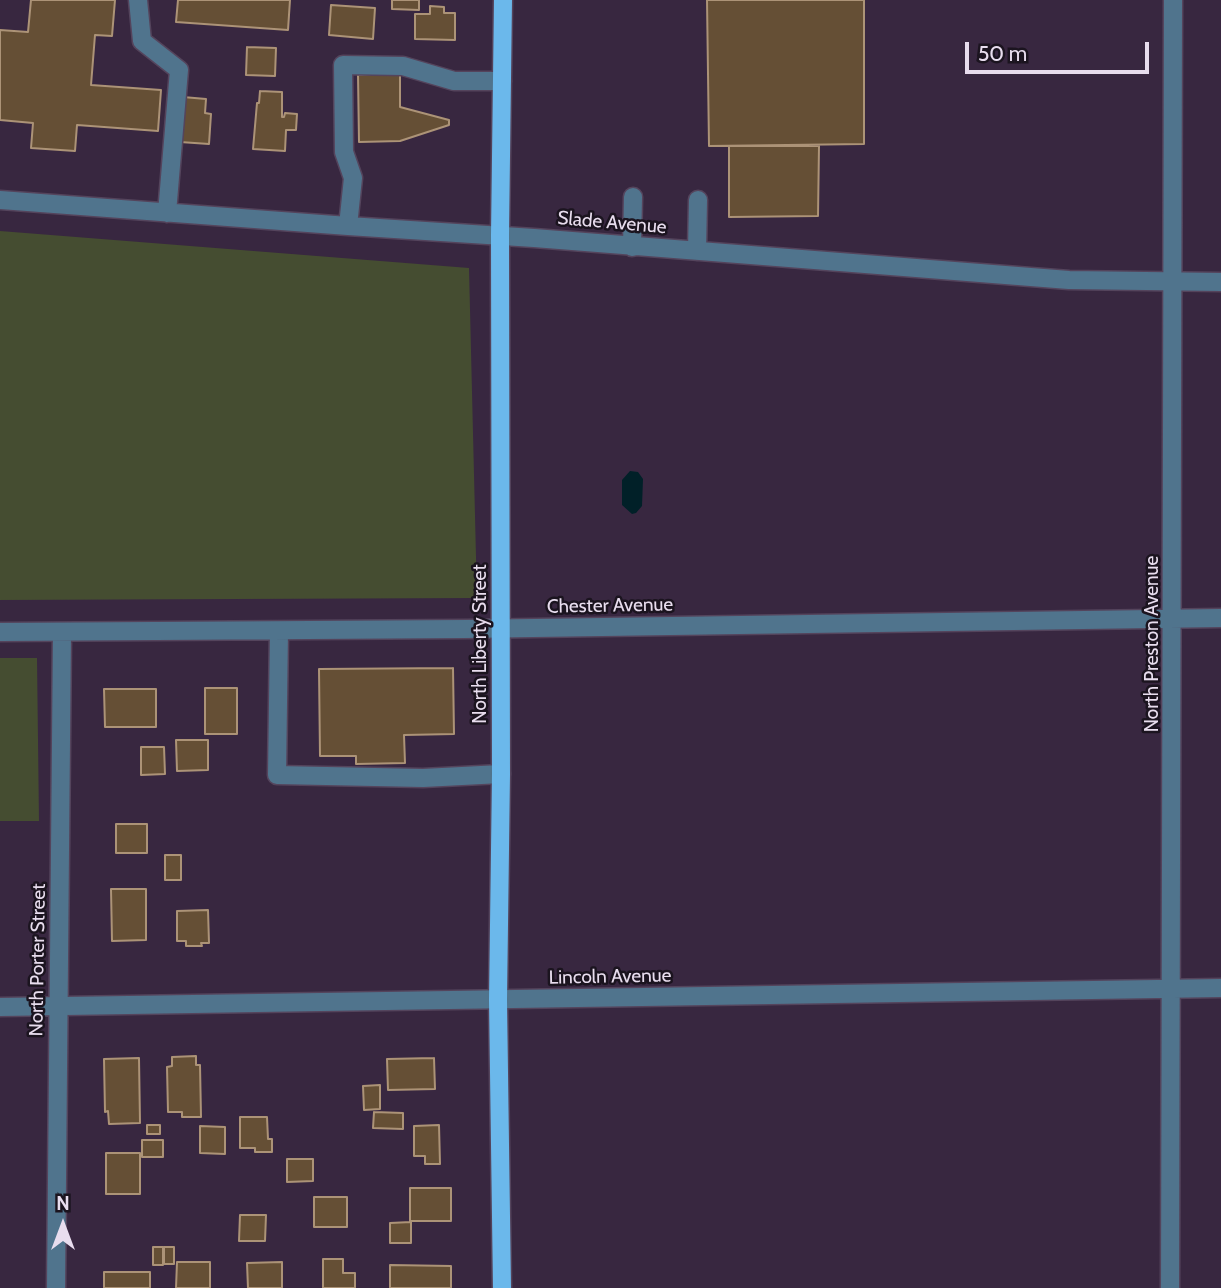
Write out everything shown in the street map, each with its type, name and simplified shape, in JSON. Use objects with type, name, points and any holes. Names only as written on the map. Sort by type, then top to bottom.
[{"type":"main road","name":"North Liberty Street","points":[[502,1288],[498,1000],[503,0]]},
{"type":"street","points":[[138,0],[142,41],[179,71],[167,212]]},
{"type":"street","name":"North Preston Avenue","points":[[1170,1288],[1173,0]]},
{"type":"street","points":[[348,226],[353,178],[344,152],[343,65],[403,66],[454,81],[502,82]]},
{"type":"street","points":[[632,247],[633,197]]},
{"type":"street","name":"Slade Avenue","points":[[0,200],[500,235],[1069,280],[1221,282]]},
{"type":"street","points":[[697,251],[698,200]]},
{"type":"street","name":"Chester Avenue","points":[[0,632],[279,631],[1221,618]]},
{"type":"street","points":[[279,631],[277,775],[423,778],[501,774]]},
{"type":"street","name":"North Porter Street","points":[[56,1288],[62,632]]},
{"type":"street","name":"Lincoln Avenue","points":[[0,1007],[1221,988]]},
{"type":"green space","points":[[0,231],[469,268],[477,598],[0,600]]},
{"type":"green space","points":[[0,658],[37,658],[39,821],[0,821]]},
{"type":"water","points":[[630,471],[638,472],[643,479],[642,506],[632,514],[622,505],[622,480]]},
{"type":"building","points":[[31,0],[115,0],[112,36],[95,35],[91,85],[161,90],[158,131],[77,125],[75,151],[31,148],[33,123],[0,120],[0,30],[28,32]]},
{"type":"building","points":[[178,0],[290,0],[288,30],[176,22]]},
{"type":"building","points":[[392,0],[419,0],[419,10],[392,9]]},
{"type":"building","points":[[707,0],[864,0],[864,144],[709,146]]},
{"type":"building","points":[[331,5],[375,8],[373,39],[329,35]]},
{"type":"building","points":[[430,6],[444,7],[444,13],[455,13],[455,40],[415,39],[415,14],[430,14]]},
{"type":"building","points":[[247,47],[276,48],[275,76],[246,75]]},
{"type":"building","points":[[400,74],[400,107],[449,120],[449,125],[400,141],[359,142],[358,75]]},
{"type":"building","points":[[260,91],[282,92],[282,117],[285,113],[297,114],[296,130],[286,130],[285,151],[253,149]]},
{"type":"building","points":[[183,97],[206,99],[205,113],[211,114],[209,144],[180,142]]},
{"type":"building","points":[[729,146],[819,146],[818,216],[729,217]]},
{"type":"building","points":[[453,668],[454,734],[404,735],[405,763],[356,764],[356,756],[320,756],[319,669]]},
{"type":"building","points":[[205,688],[237,688],[237,734],[205,734]]},
{"type":"building","points":[[104,689],[156,689],[156,727],[105,727]]},
{"type":"building","points":[[176,740],[208,740],[208,770],[177,771]]},
{"type":"building","points":[[141,747],[164,747],[165,774],[141,775]]},
{"type":"building","points":[[116,824],[147,824],[147,853],[116,853]]},
{"type":"building","points":[[165,855],[181,855],[181,880],[165,880]]},
{"type":"building","points":[[111,889],[146,889],[146,940],[112,941]]},
{"type":"building","points":[[208,910],[209,943],[186,946],[186,941],[177,941],[177,911]]},
{"type":"building","points":[[196,1056],[196,1065],[200,1065],[201,1117],[182,1117],[182,1112],[168,1112],[167,1067],[172,1066],[172,1057]]},
{"type":"building","points":[[139,1058],[140,1123],[109,1124],[108,1111],[105,1112],[104,1059]]},
{"type":"building","points":[[434,1058],[435,1089],[388,1090],[387,1059]]},
{"type":"building","points":[[380,1085],[380,1109],[364,1110],[363,1086]]},
{"type":"building","points":[[374,1112],[403,1113],[403,1129],[373,1128]]},
{"type":"building","points":[[240,1117],[267,1117],[268,1139],[272,1139],[272,1152],[255,1152],[255,1148],[240,1148]]},
{"type":"building","points":[[147,1125],[160,1125],[160,1134],[147,1134]]},
{"type":"building","points":[[439,1125],[440,1164],[425,1164],[425,1156],[414,1156],[414,1126]]},
{"type":"building","points":[[200,1126],[225,1127],[225,1154],[200,1153]]},
{"type":"building","points":[[142,1140],[163,1140],[163,1157],[142,1157]]},
{"type":"building","points":[[106,1153],[140,1153],[140,1194],[106,1194]]},
{"type":"building","points":[[287,1159],[313,1159],[313,1181],[287,1182]]},
{"type":"building","points":[[410,1188],[451,1188],[451,1221],[410,1221]]},
{"type":"building","points":[[314,1197],[347,1197],[347,1227],[314,1227]]},
{"type":"building","points":[[240,1215],[266,1215],[265,1241],[239,1241]]},
{"type":"building","points":[[411,1222],[411,1243],[390,1243],[390,1223]]},
{"type":"building","points":[[153,1247],[163,1247],[163,1265],[153,1265]]},
{"type":"building","points":[[164,1247],[174,1247],[174,1264],[164,1264]]},
{"type":"building","points":[[323,1259],[343,1259],[343,1273],[355,1273],[355,1288],[323,1288]]},
{"type":"building","points":[[177,1262],[210,1262],[210,1288],[176,1288]]},
{"type":"building","points":[[282,1262],[282,1288],[248,1288],[247,1263]]},
{"type":"building","points":[[390,1265],[451,1266],[451,1288],[390,1288]]},
{"type":"building","points":[[104,1272],[150,1272],[150,1288],[104,1288]]}]
